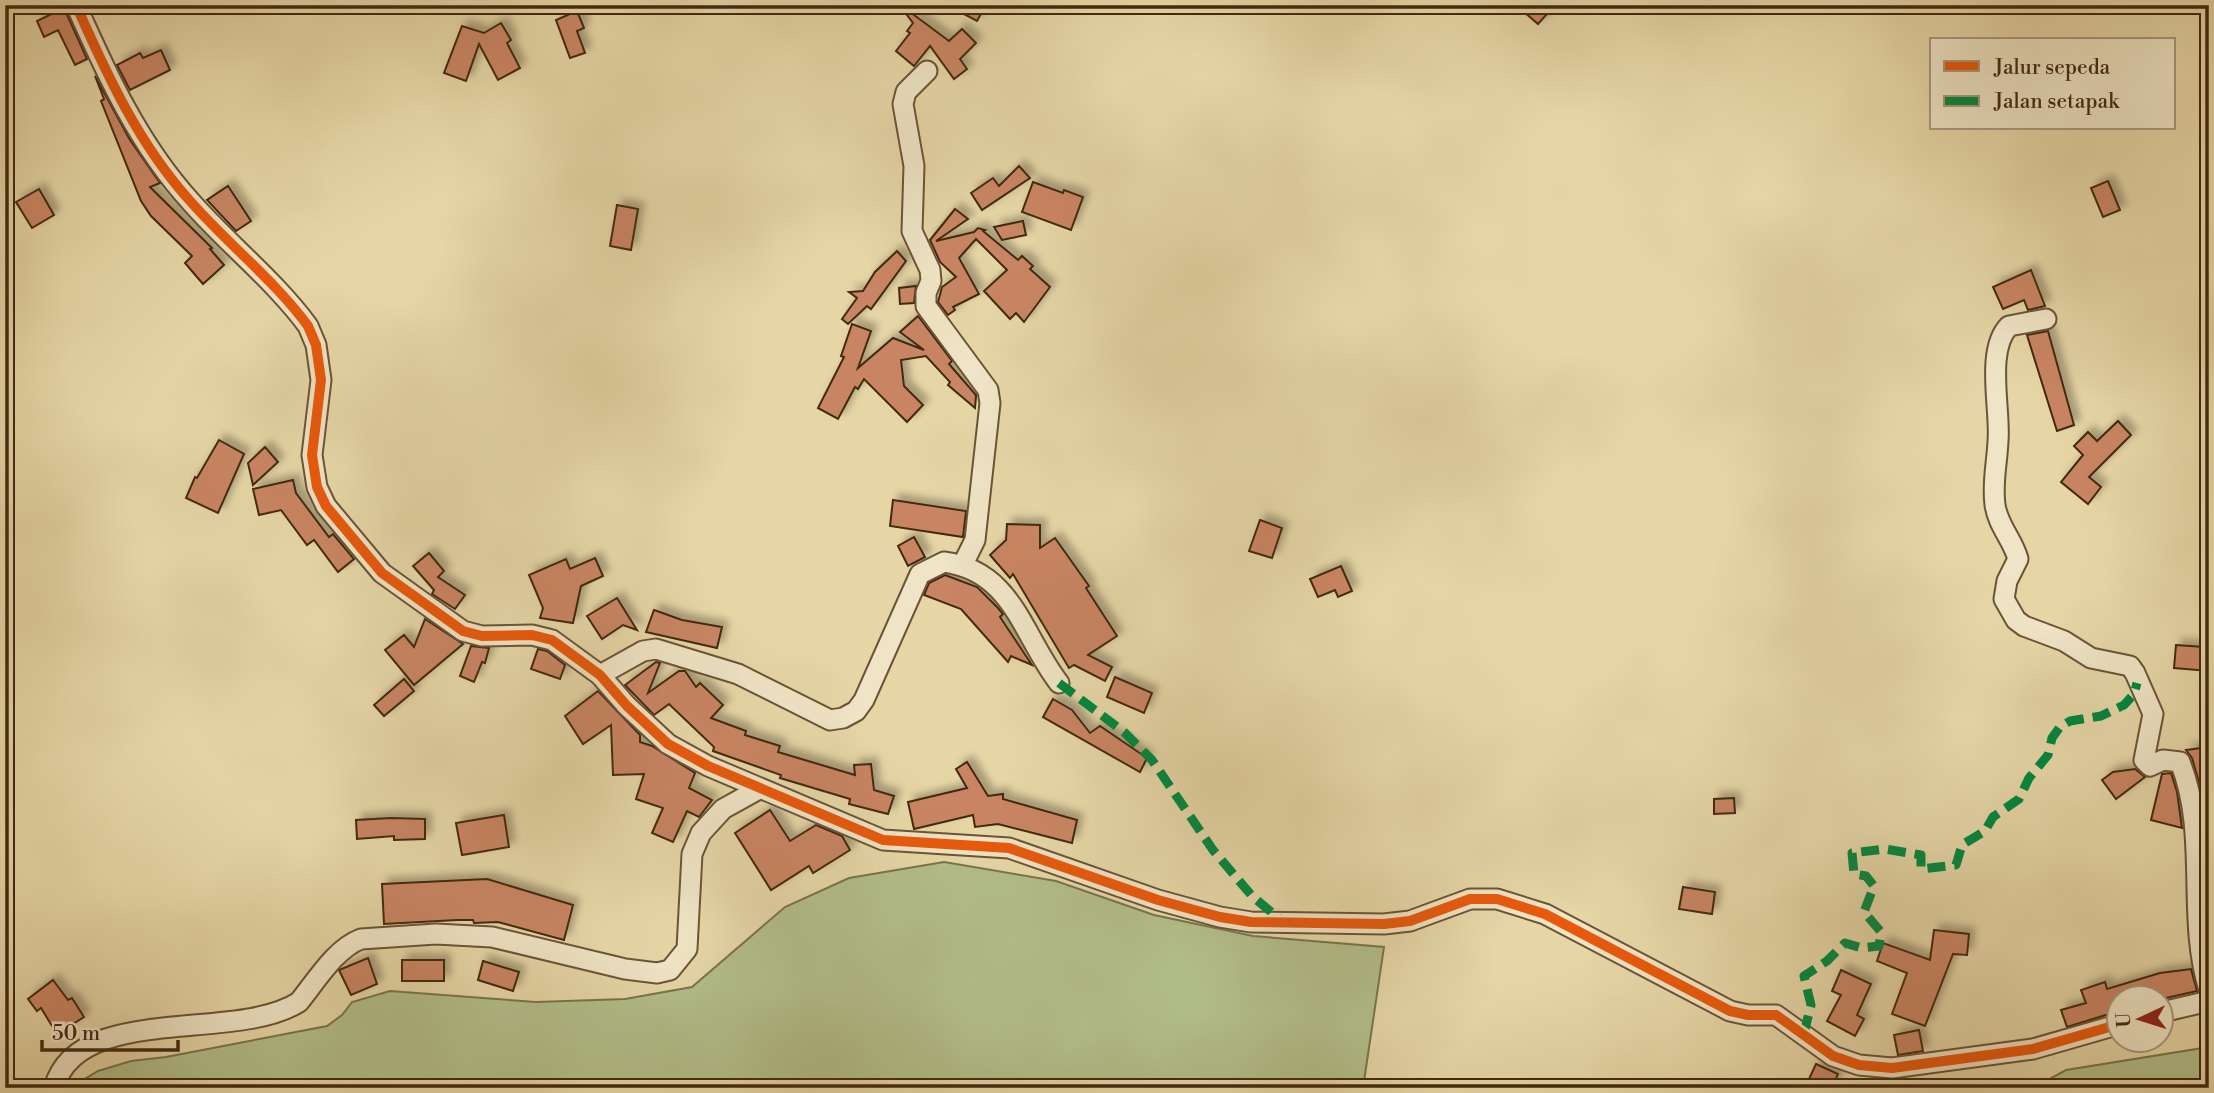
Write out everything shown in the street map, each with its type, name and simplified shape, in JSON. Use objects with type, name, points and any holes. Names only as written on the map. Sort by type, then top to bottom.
[{"type":"street","points":[[76,5],[127,111],[153,155],[190,201],[308,326],[316,345],[321,380],[312,472],[326,506],[339,523],[382,573],[450,624],[482,636],[532,635],[552,640],[600,674],[627,706],[668,744],[759,789],[883,840],[1009,848],[1158,900],[1251,922],[1410,921],[1470,898],[1497,899],[1545,914],[1730,1011],[1748,1015],[1776,1015],[1804,1033],[1820,1048],[1860,1065],[1892,1068],[1944,1063],[2034,1049],[2106,1028]]},
{"type":"street","points":[[927,71],[906,92],[903,104],[914,166],[912,231],[930,270],[931,281],[926,293],[926,306],[988,390],[990,403],[975,540],[962,566]]},
{"type":"street","points":[[2046,319],[2009,326],[2003,336],[1999,354],[1995,400],[1998,441],[1993,477],[2000,524],[2018,559],[2007,581],[2004,599],[2008,610],[2024,626],[2064,641],[2091,658],[2130,666],[2135,673],[2153,714],[2144,760],[2150,766],[2163,760],[2180,762],[2190,791],[2197,869],[2197,940],[2209,990]]},
{"type":"street","points":[[600,674],[643,651],[656,649],[738,674],[818,716],[844,718],[856,711],[864,700],[920,574],[944,562],[962,566],[993,580],[1009,600],[1045,664],[1059,683]]},
{"type":"street","points":[[54,1088],[65,1065],[105,1040],[128,1032],[244,1022],[290,1007],[341,952],[361,939],[414,934],[478,936],[625,969],[657,973],[670,970],[687,949],[692,854],[701,833],[723,809],[759,789]]},
{"type":"street","points":[[2176,1009],[2209,1001]]},
{"type":"green space","points":[[944,862],[1056,881],[1154,915],[1253,936],[1384,947],[1363,1088],[78,1088],[83,1080],[98,1071],[131,1061],[166,1057],[327,1026],[342,1015],[352,1002],[390,991],[536,1002],[625,999],[692,987],[785,907],[849,878]]},
{"type":"green space","points":[[2209,1047],[2209,1088],[2033,1088],[2066,1070]]},
{"type":"building","points":[[947,5],[986,5],[977,21]]},
{"type":"building","points":[[1516,5],[1555,5],[1538,24]]},
{"type":"building","points":[[64,8],[87,59],[75,65],[58,30],[44,37],[37,21]]},
{"type":"building","points":[[577,11],[584,28],[577,31],[585,53],[570,58],[556,20]]},
{"type":"building","points":[[910,12],[949,41],[962,29],[976,43],[960,59],[967,69],[954,79],[930,46],[914,66],[896,51],[910,33],[907,31],[913,23],[907,15]]},
{"type":"building","points":[[501,23],[511,40],[507,43],[520,68],[498,80],[479,44],[466,81],[444,73],[462,26],[484,33]]},
{"type":"building","points":[[161,50],[170,70],[130,90],[117,65],[140,53],[143,58]]},
{"type":"building","points":[[95,76],[130,140],[160,183],[150,187],[212,248],[210,249],[224,265],[203,284],[185,263],[192,256],[151,216],[141,201],[101,101],[104,99]]},
{"type":"building","points":[[1019,166],[1030,178],[982,210],[971,193],[993,178],[999,186]]},
{"type":"building","points":[[2108,181],[2120,210],[2103,217],[2091,188]]},
{"type":"building","points":[[1033,182],[1083,197],[1071,230],[1022,212]]},
{"type":"building","points":[[228,186],[251,221],[236,231],[207,200]]},
{"type":"building","points":[[39,189],[54,215],[32,228],[16,202]]},
{"type":"building","points":[[617,205],[638,209],[631,250],[610,246]]},
{"type":"building","points":[[955,209],[968,219],[936,241],[974,232],[978,228],[985,230],[983,231],[1018,260],[1022,256],[1033,266],[1030,269],[1050,287],[1024,322],[1016,313],[1010,319],[984,291],[1007,270],[976,239],[959,258],[979,294],[953,307],[955,310],[948,315],[938,302],[942,287],[956,277],[940,262],[930,240]]},
{"type":"building","points":[[1023,221],[1026,235],[1002,240],[994,227]]},
{"type":"building","points":[[897,251],[906,261],[871,309],[867,306],[848,324],[842,319],[857,298],[849,292],[863,291],[875,272]]},
{"type":"building","points":[[2031,270],[2045,306],[2028,310],[2024,300],[2003,309],[1993,287]]},
{"type":"building","points":[[916,286],[914,303],[900,304],[899,288]]},
{"type":"building","points":[[918,316],[952,361],[949,364],[976,395],[975,408],[948,385],[950,382],[926,356],[901,360],[904,386],[923,405],[907,422],[864,379],[858,389],[855,387],[838,419],[818,408],[844,357],[841,356],[852,324],[871,331],[858,368],[893,338],[924,350],[900,332]]},
{"type":"building","points":[[2048,331],[2074,425],[2057,431],[2027,335]]},
{"type":"building","points":[[2118,421],[2131,435],[2089,477],[2101,487],[2088,504],[2061,482],[2083,455],[2074,446],[2088,432],[2097,441]]},
{"type":"building","points":[[219,440],[244,454],[218,513],[186,498],[195,477],[197,478]]},
{"type":"building","points":[[265,447],[278,462],[253,485],[248,463]]},
{"type":"building","points":[[293,480],[296,493],[329,537],[333,534],[354,559],[338,572],[314,540],[307,545],[281,510],[259,515],[253,489]]},
{"type":"building","points":[[893,500],[966,511],[963,537],[890,526]]},
{"type":"building","points":[[1260,520],[1282,528],[1272,558],[1249,551]]},
{"type":"building","points":[[1007,524],[1040,525],[1040,548],[1055,538],[1089,586],[1086,588],[1117,636],[1088,655],[1112,667],[1105,681],[1074,665],[1069,668],[1013,574],[1010,578],[990,555],[1006,540]]},
{"type":"building","points":[[914,537],[925,557],[908,566],[898,546]]},
{"type":"building","points":[[429,553],[444,571],[438,577],[465,595],[455,609],[432,594],[434,590],[413,566]]},
{"type":"building","points":[[595,558],[603,576],[581,586],[573,623],[540,618],[543,608],[529,575],[566,559],[570,569]]},
{"type":"building","points":[[1341,566],[1352,591],[1338,597],[1335,590],[1318,597],[1310,579]]},
{"type":"building","points":[[945,575],[977,587],[998,608],[1003,614],[1000,617],[1032,665],[1011,656],[1008,662],[961,609],[924,595],[929,583]]},
{"type":"building","points":[[617,598],[637,630],[623,625],[602,639],[587,616]]},
{"type":"building","points":[[654,610],[682,620],[722,627],[717,648],[646,632]]},
{"type":"building","points":[[425,619],[463,644],[414,685],[385,650],[404,635],[414,647]]},
{"type":"building","points":[[2176,645],[2204,647],[2204,651],[2209,652],[2209,671],[2174,668]]},
{"type":"building","points":[[471,646],[489,648],[485,663],[482,662],[474,682],[460,676]]},
{"type":"building","points":[[538,649],[547,651],[565,665],[560,679],[531,669]]},
{"type":"building","points":[[656,662],[660,663],[648,693],[679,671],[685,671],[696,687],[700,683],[723,705],[711,718],[746,731],[745,735],[780,746],[778,752],[855,775],[854,765],[871,764],[874,790],[894,796],[888,814],[849,804],[850,799],[780,778],[781,775],[713,751],[714,747],[669,704],[654,715],[625,685]]},
{"type":"building","points":[[1115,677],[1152,693],[1144,713],[1107,697]]},
{"type":"building","points":[[404,679],[414,691],[384,716],[374,705]]},
{"type":"building","points":[[598,691],[640,735],[640,742],[652,746],[695,773],[689,788],[712,800],[699,817],[687,811],[673,842],[652,833],[663,808],[636,799],[644,774],[613,775],[611,725],[583,744],[565,716]]},
{"type":"building","points":[[1053,699],[1072,710],[1090,733],[1100,726],[1147,758],[1140,772],[1043,717]]},
{"type":"building","points":[[2209,747],[2209,835],[2200,786],[2192,758],[2186,750]]},
{"type":"building","points":[[967,762],[988,796],[1003,794],[1003,799],[1077,820],[1072,843],[998,824],[975,827],[973,815],[914,829],[908,802],[967,788],[956,769]]},
{"type":"building","points":[[2135,769],[2145,777],[2116,799],[2102,780],[2113,772]]},
{"type":"building","points":[[2171,773],[2177,792],[2182,828],[2151,820],[2162,774]]},
{"type":"building","points":[[1734,798],[1735,813],[1714,814],[1714,799]]},
{"type":"building","points":[[770,810],[790,841],[816,825],[842,836],[850,850],[813,873],[809,866],[771,890],[735,833]]},
{"type":"building","points":[[504,815],[509,847],[462,855],[456,823]]},
{"type":"building","points":[[425,819],[425,839],[394,840],[394,836],[357,839],[356,820]]},
{"type":"building","points":[[487,879],[573,905],[564,940],[498,922],[474,923],[473,920],[457,920],[384,924],[382,884]]},
{"type":"building","points":[[1683,887],[1715,892],[1712,914],[1679,909]]},
{"type":"building","points":[[1934,930],[1969,934],[1967,955],[1953,954],[1925,1026],[1892,1014],[1907,973],[1877,961],[1883,943],[1930,960]]},
{"type":"building","points":[[368,958],[377,984],[351,995],[339,970]]},
{"type":"building","points":[[402,960],[444,960],[444,981],[402,981]]},
{"type":"building","points":[[483,961],[519,972],[513,991],[478,980]]},
{"type":"building","points":[[2191,969],[2197,991],[2176,996],[2176,984],[2124,984],[2160,973]]},
{"type":"building","points":[[1841,970],[1871,984],[1857,1015],[1864,1019],[1855,1036],[1827,1021],[1841,995],[1832,991]]},
{"type":"building","points":[[53,980],[68,1000],[72,998],[84,1017],[57,1034],[41,1008],[37,1011],[28,999]]},
{"type":"building","points":[[2105,982],[2106,1015],[2067,1027],[2061,1010],[2086,1003],[2081,990]]},
{"type":"building","points":[[1919,1030],[1923,1051],[1898,1055],[1894,1035]]},
{"type":"building","points":[[1816,1064],[1838,1074],[1832,1088],[1809,1079]]},
{"type":"marked path","points":[[1059,683],[1124,732],[1152,760],[1213,850],[1252,896],[1282,921]]},
{"type":"marked path","points":[[1804,1033],[1811,1005],[1804,976],[1827,961],[1845,943],[1862,948],[1879,946],[1881,932],[1864,912],[1874,886],[1866,876],[1854,874],[1852,853],[1885,849],[1921,855],[1921,869],[1956,865],[1962,845],[1985,831],[1993,817],[2019,799],[2029,778],[2048,755],[2052,738],[2060,727],[2070,721],[2101,716],[2124,705],[2134,694],[2137,683]]},
{"type":"cycle path","points":[[76,5],[112,83],[155,157],[191,202],[281,294],[308,326],[316,345],[321,380],[312,455],[317,487],[326,506],[382,573],[463,631],[482,636],[532,635],[552,640],[600,675],[627,706],[668,744],[708,766],[883,840],[1009,848],[1158,900],[1220,917],[1251,922],[1384,924],[1410,921],[1470,899],[1497,899],[1545,914],[1730,1011],[1748,1015],[1776,1015],[1833,1056],[1859,1065],[1892,1068],[2033,1049],[2106,1028]]}]
